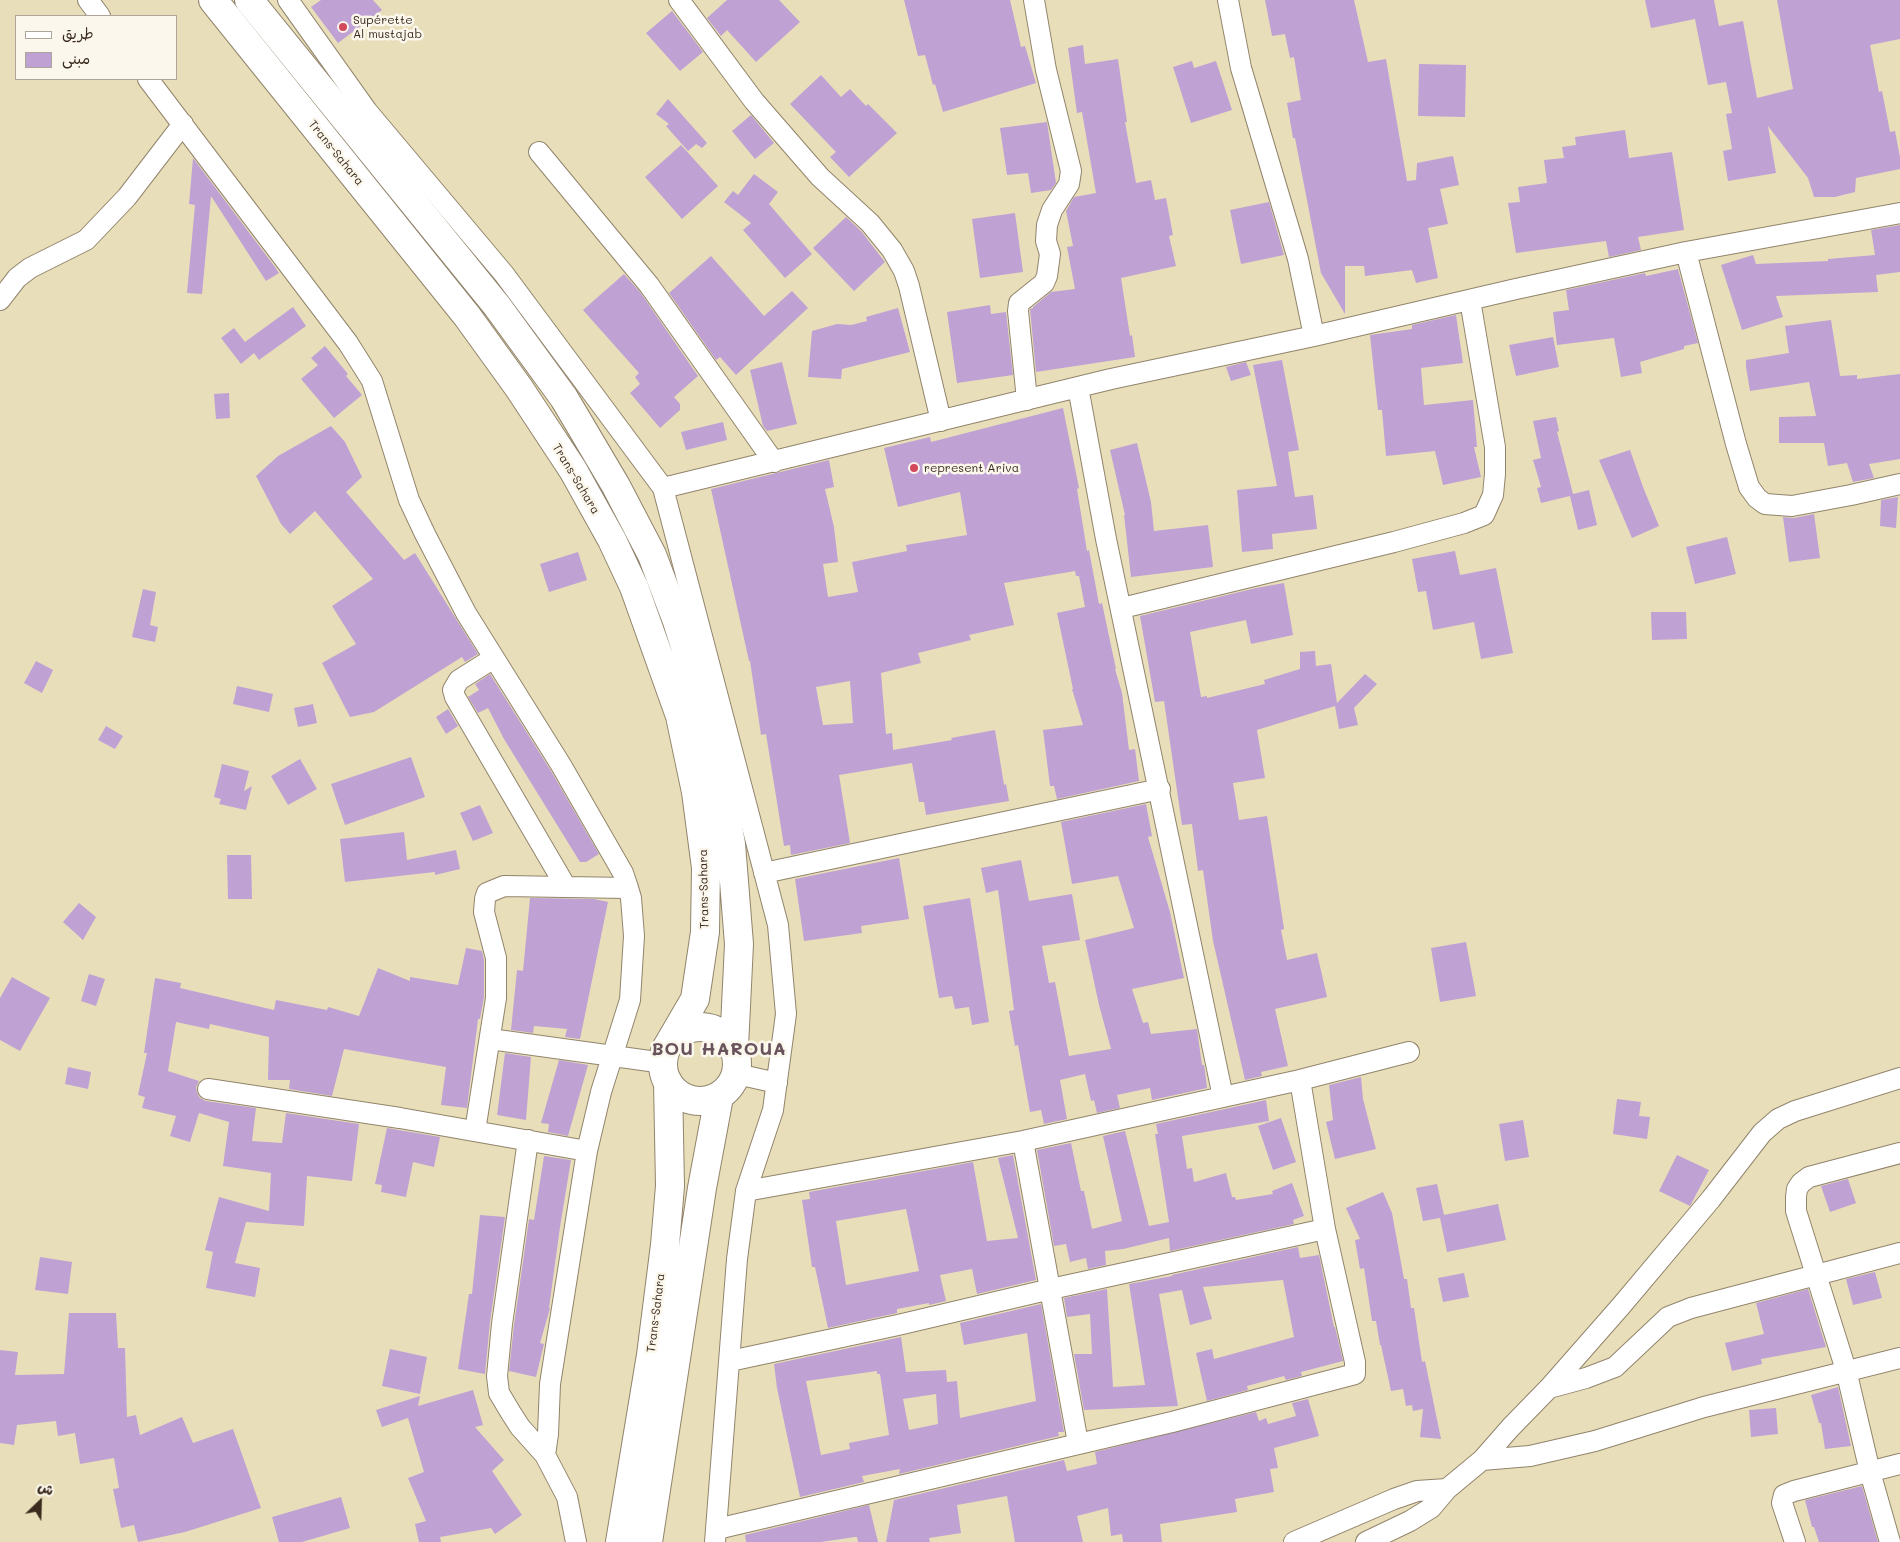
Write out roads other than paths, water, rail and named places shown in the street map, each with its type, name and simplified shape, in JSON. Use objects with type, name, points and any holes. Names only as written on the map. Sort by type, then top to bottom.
[{"type":"highway","name":"Trans-Sahara","points":[[212,0],[467,316],[519,388],[573,470],[612,540],[634,587],[680,716],[696,792],[706,868],[705,932],[695,999],[666,1064],[670,1186],[665,1244],[651,1355],[620,1542]]},
{"type":"highway","points":[[249,0],[497,306],[564,398],[616,486],[652,555],[677,622],[713,742],[731,844],[739,944],[735,1060],[726,1092],[719,1097],[699,1101],[687,1098],[676,1092],[666,1064],[674,1038],[683,1030],[694,1027],[706,1027],[717,1030],[727,1037],[735,1060]]},
{"type":"highway","name":"Trans-Sahara","points":[[648,1542],[702,1188],[719,1097]]},
{"type":"street","points":[[88,0],[99,15]]},
{"type":"street","points":[[288,0],[367,111],[504,274],[664,488],[778,925],[786,1014],[773,1110],[746,1190],[737,1259],[716,1535],[1078,1443],[1181,1420],[1355,1374],[1355,1362],[1325,1228],[1300,1080]]},
{"type":"street","points":[[679,0],[754,101],[820,177],[870,223],[892,250],[904,271],[909,286],[940,421]]},
{"type":"street","points":[[1027,400],[1018,311],[1019,303],[1044,282],[1047,276],[1050,254],[1046,241],[1047,225],[1052,210],[1069,184],[1072,171],[1046,70],[1034,0]]},
{"type":"street","points":[[1228,0],[1241,68],[1298,259],[1314,336]]},
{"type":"street","points":[[149,80],[348,343],[372,381],[409,500],[466,613],[560,765],[623,872],[631,898],[634,936],[630,1000],[601,1092],[587,1151],[550,1384],[548,1434],[545,1455]]},
{"type":"street","points":[[0,300],[17,278],[30,268],[86,240],[127,198],[183,124]]},
{"type":"street","points":[[539,152],[649,285],[774,462]]},
{"type":"street","points":[[664,488],[1078,387],[1686,252],[1900,213]]},
{"type":"street","points":[[1686,252],[1736,444],[1749,487],[1757,498],[1766,504],[1792,506],[1900,484]]},
{"type":"street","points":[[1122,608],[1394,542],[1464,523],[1484,515],[1493,495],[1495,447],[1470,300]]},
{"type":"street","points":[[1078,387],[1106,539],[1160,789],[1223,1097]]},
{"type":"street","points":[[494,658],[460,680],[453,690],[455,697],[566,886]]},
{"type":"street","points":[[764,873],[1160,789]]},
{"type":"street","points":[[475,1131],[496,998],[496,958],[484,912],[484,899],[487,893],[504,886],[628,888]]},
{"type":"street","points":[[490,1039],[612,1054],[666,1064]]},
{"type":"street","points":[[746,1190],[1022,1141],[1300,1080],[1409,1052]]},
{"type":"street","points":[[735,1060],[777,1083]]},
{"type":"street","points":[[1366,1542],[1410,1521],[1431,1508],[1448,1489],[1482,1460],[1621,1306],[1711,1199],[1762,1133],[1778,1118],[1900,1078]]},
{"type":"street","points":[[208,1089],[475,1131],[587,1151]]},
{"type":"street","points":[[528,1140],[502,1324],[497,1376],[500,1393],[510,1413],[545,1455],[567,1497],[576,1542]]},
{"type":"street","points":[[1022,1141],[1051,1289],[1078,1443]]},
{"type":"street","points":[[1890,1542],[1870,1472],[1846,1370],[1796,1211],[1796,1197],[1797,1189],[1809,1177],[1900,1153]]},
{"type":"street","points":[[730,1362],[1325,1228]]},
{"type":"street","points":[[1549,1388],[1586,1378],[1615,1367],[1668,1317],[1691,1308],[1900,1253]]},
{"type":"street","points":[[1482,1460],[1530,1456],[1595,1441],[1704,1407],[1900,1358]]},
{"type":"street","points":[[1796,1542],[1782,1503],[1784,1495],[1900,1464]]},
{"type":"street","points":[[1294,1542],[1417,1491],[1448,1489]]},
{"type":"place","name":"Supérette Al mustajab","points":[[343,27]]},
{"type":"place","name":"represent Ariva","points":[[914,468]]},
{"type":"district","name":"BOU HAROUA","points":[[719,1049]]}]
